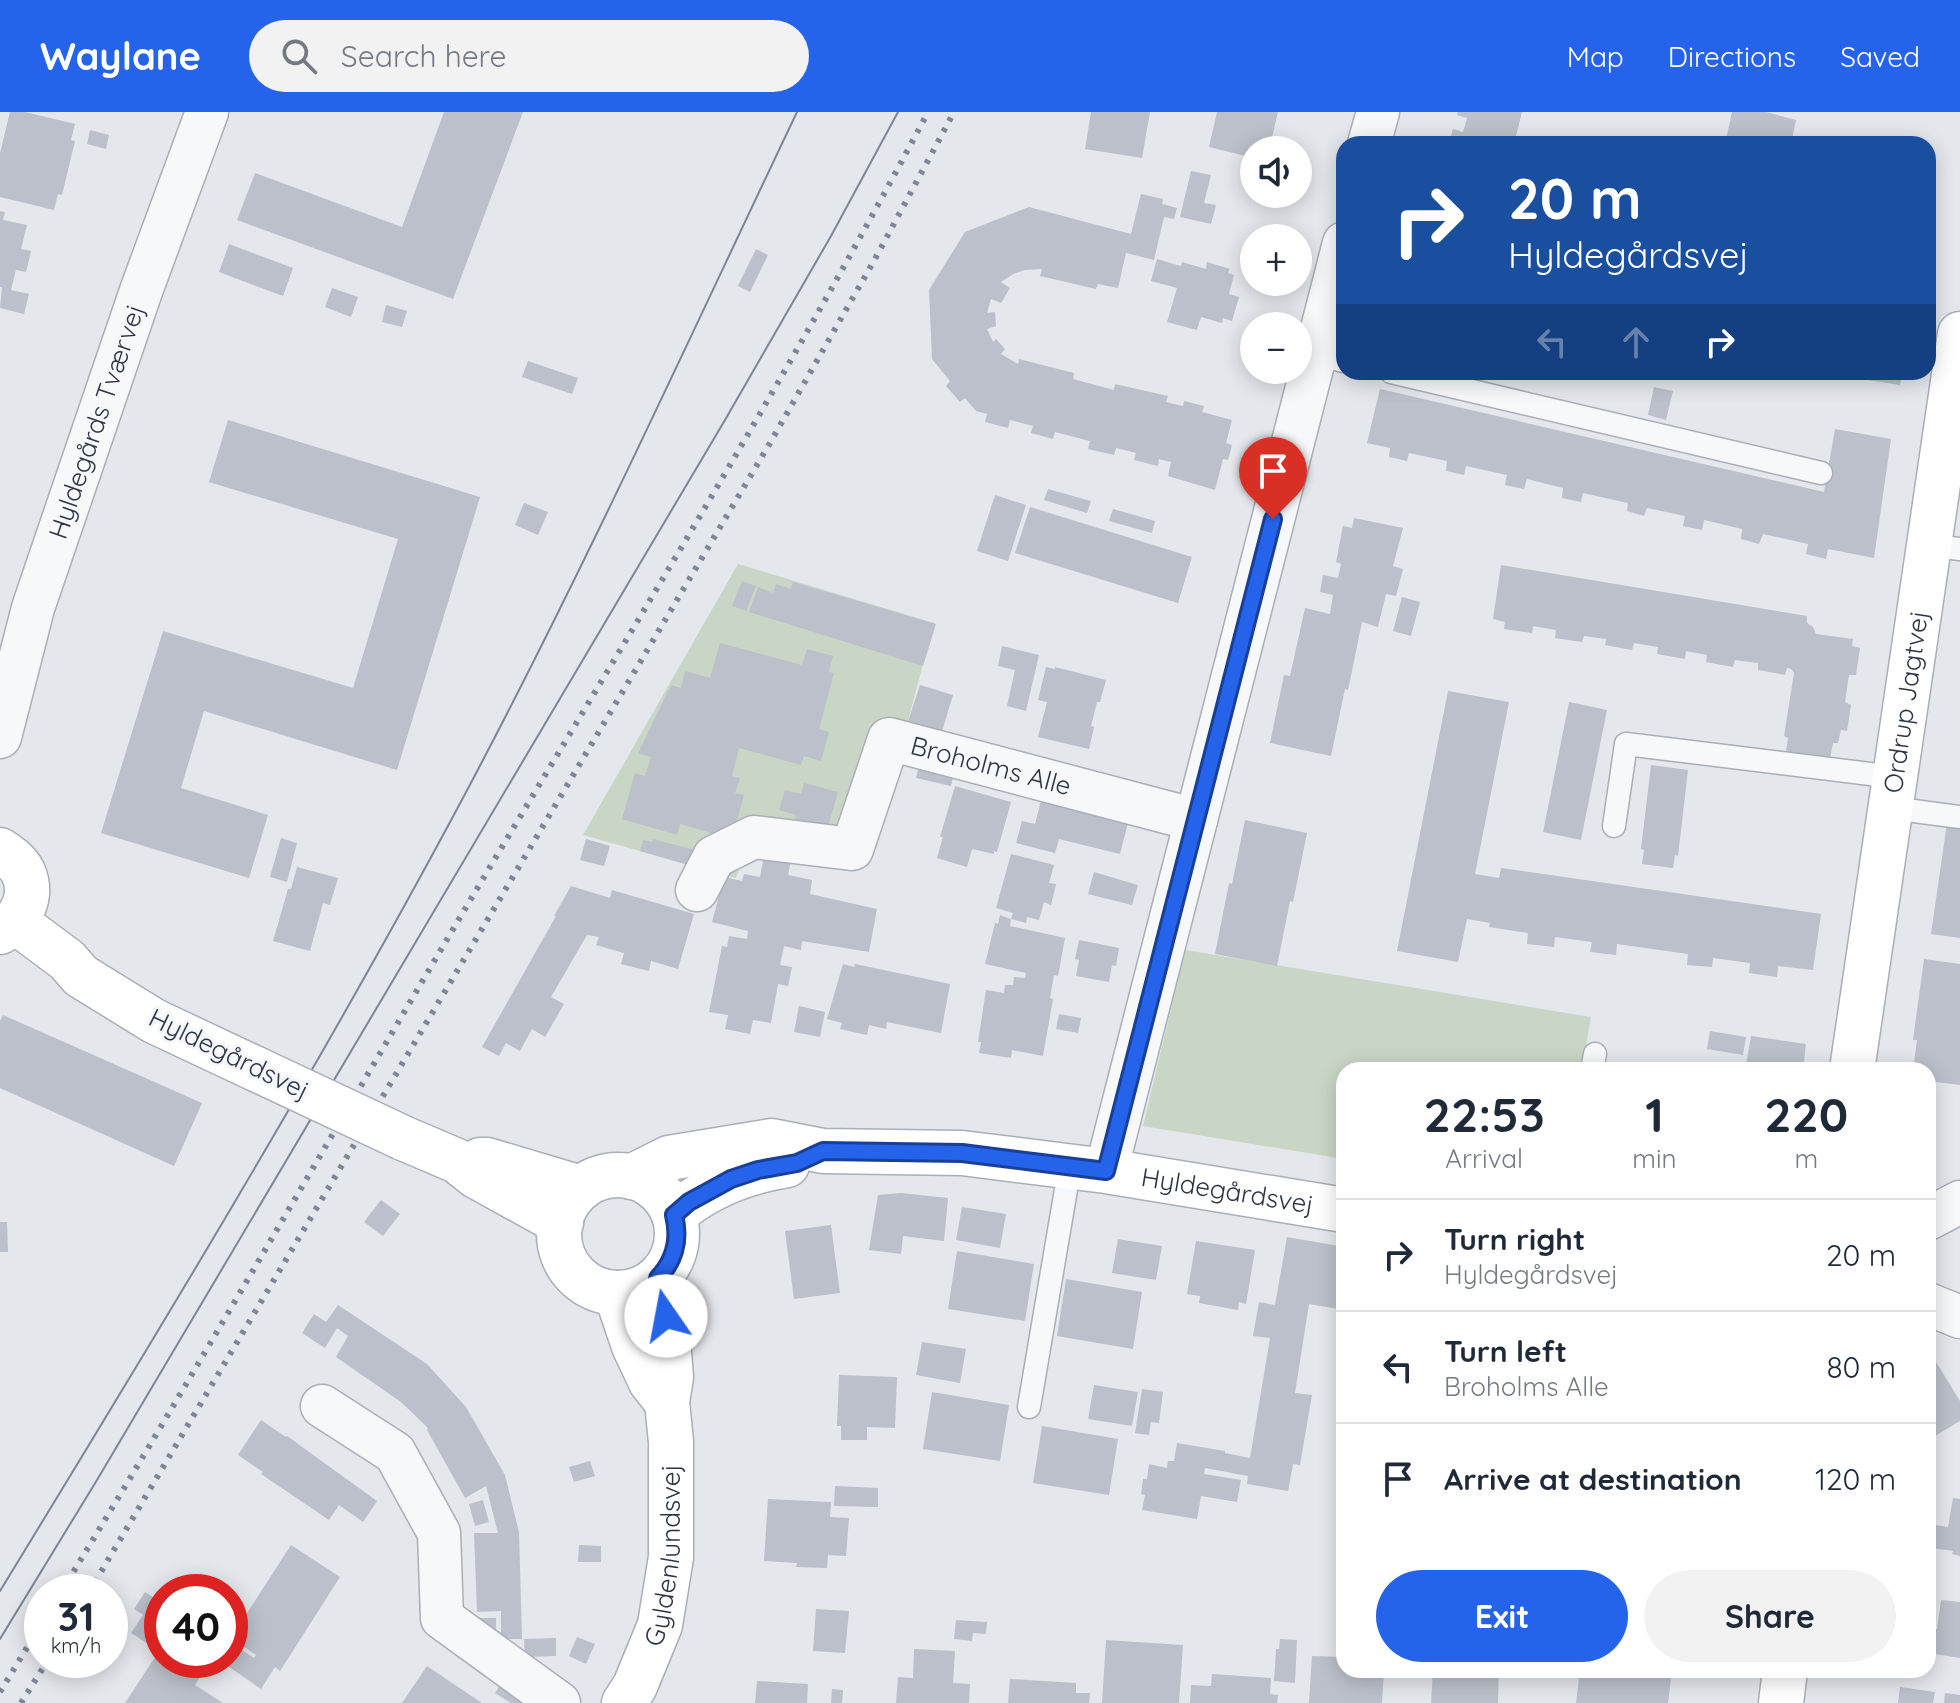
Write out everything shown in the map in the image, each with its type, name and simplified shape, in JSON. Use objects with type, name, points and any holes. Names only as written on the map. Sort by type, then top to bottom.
[{"type":"street","name":"Hyldegårds Tværvej","points":[[0,737],[33,608],[141,291],[207,112]]},
{"type":"street","points":[[1371,136],[1378,112]]},
{"type":"street","points":[[1088,1168],[1196,820],[1330,358],[1336,309]]},
{"type":"street","name":"Ordrup Jagtvej","points":[[1853,1062],[1893,793],[1945,547],[1960,334]]},
{"type":"street","name":"Broholms Alle","points":[[697,890],[714,857],[754,837],[852,849],[889,739],[1196,820]]},
{"type":"street","points":[[0,850],[13,859],[23,873],[27,890],[24,907],[8,927]]},
{"type":"street","name":"Hyldegårdsvej","points":[[8,927],[67,960],[81,976],[142,1013],[457,1161],[476,1176],[571,1206]]},
{"type":"street","name":"Hyldegårdsvej","points":[[631,1177],[669,1158],[772,1141],[823,1151],[962,1153],[1088,1168],[1336,1209]]},
{"type":"street","name":"Hyldegårdsvej","points":[[674,1215],[689,1202],[731,1179],[797,1163],[823,1151]]},
{"type":"street","points":[[601,1177],[631,1177],[644,1181],[665,1197],[674,1215],[677,1232],[675,1249],[658,1278],[638,1289],[616,1293],[590,1285],[579,1277],[570,1268],[560,1243],[571,1206],[601,1177]]},
{"type":"street","points":[[1936,1215],[1960,1202]]},
{"type":"street","name":"Gyldenlundsvej","points":[[624,1703],[635,1686],[660,1625],[671,1557],[671,1442],[667,1402],[671,1377],[666,1316],[658,1278]]},
{"type":"street","name":"Gyldenlundsvej","points":[[616,1293],[634,1346],[651,1382],[667,1402]]},
{"type":"street","points":[[1936,1307],[1960,1317]]},
{"type":"street","points":[[322,1406],[395,1453],[439,1533],[442,1618],[559,1703]]},
{"type":"street","points":[[1781,1703],[1784,1678]]},
{"type":"lane","points":[[1425,380],[1821,473]]},
{"type":"lane","points":[[1614,826],[1626,744],[1893,793],[1960,817]]},
{"type":"lane","points":[[1029,1407],[1088,1168]]},
{"type":"green space","points":[[738,564],[934,623],[869,866],[748,841],[736,878],[583,835]]},
{"type":"green space","points":[[1185,950],[1591,1017],[1583,1062],[1336,1062],[1336,1158],[1143,1126]]},
{"type":"building","points":[[10,112],[25,112],[75,124],[71,140],[75,141],[62,195],[58,194],[54,210],[0,197],[0,153]]},
{"type":"building","points":[[444,112],[523,112],[453,299],[237,220],[255,173],[402,227]]},
{"type":"building","points":[[1091,112],[1150,112],[1142,158],[1085,149]]},
{"type":"building","points":[[1217,112],[1278,112],[1272,136],[1240,136],[1240,155],[1209,147]]},
{"type":"building","points":[[1458,112],[1522,112],[1516,136],[1451,136],[1453,129],[1463,132],[1467,118],[1457,115]]},
{"type":"building","points":[[1732,112],[1766,112],[1796,120],[1793,136],[1727,136]]},
{"type":"building","points":[[90,130],[109,135],[106,149],[87,144]]},
{"type":"building","points":[[1191,171],[1211,175],[1204,203],[1216,205],[1211,224],[1180,217]]},
{"type":"building","points":[[1141,194],[1163,199],[1162,204],[1177,208],[1174,219],[1164,217],[1154,260],[1126,253],[1118,288],[1098,284],[1096,289],[1040,276],[1042,269],[1013,274],[1001,282],[1010,288],[1001,303],[991,299],[987,313],[995,312],[996,326],[987,329],[993,342],[996,339],[1005,349],[1001,354],[1018,364],[1019,359],[1074,373],[1073,379],[1114,390],[1115,384],[1168,396],[1166,402],[1183,406],[1184,401],[1204,406],[1202,412],[1232,420],[1226,443],[1232,445],[1228,460],[1223,459],[1215,490],[1168,476],[1171,462],[1159,459],[1158,466],[1134,460],[1136,453],[1116,448],[1114,455],[1088,449],[1090,441],[1055,432],[1053,439],[1031,433],[1033,426],[1010,420],[1008,428],[985,422],[987,414],[976,411],[965,398],[960,402],[946,386],[950,381],[932,359],[929,290],[965,232],[1029,207],[1131,234]]},
{"type":"building","points":[[0,211],[5,212],[3,220],[27,225],[21,249],[31,251],[26,272],[16,270],[11,290],[29,294],[24,314],[0,308]]},
{"type":"building","points":[[229,244],[293,268],[283,296],[219,272]]},
{"type":"building","points":[[756,249],[768,255],[750,292],[738,286]]},
{"type":"building","points":[[1157,259],[1206,269],[1207,262],[1230,269],[1228,273],[1234,275],[1229,294],[1239,297],[1232,321],[1223,318],[1222,323],[1201,317],[1197,330],[1167,322],[1177,288],[1151,281]]},
{"type":"building","points":[[332,288],[358,297],[351,317],[325,307]]},
{"type":"building","points":[[386,305],[407,311],[402,327],[382,322]]},
{"type":"building","points":[[528,361],[578,378],[572,394],[522,377]]},
{"type":"building","points":[[1868,380],[1901,380],[1900,385]]},
{"type":"building","points":[[1654,387],[1673,391],[1666,420],[1648,415]]},
{"type":"building","points":[[1380,389],[1824,492],[1835,429],[1891,439],[1874,558],[1828,549],[1826,559],[1806,554],[1808,544],[1763,534],[1759,544],[1741,539],[1742,529],[1704,520],[1702,530],[1683,526],[1685,516],[1647,508],[1644,516],[1627,511],[1628,503],[1583,493],[1581,502],[1562,498],[1563,488],[1527,479],[1524,489],[1505,485],[1507,475],[1466,466],[1464,475],[1446,471],[1447,461],[1409,453],[1407,461],[1389,457],[1390,448],[1367,443]]},
{"type":"building","points":[[228,420],[480,497],[397,770],[204,711],[181,788],[268,815],[249,878],[101,833],[163,631],[353,688],[398,539],[209,482]]},
{"type":"building","points":[[1048,489],[1091,501],[1087,513],[1044,500]]},
{"type":"building","points":[[995,495],[1026,505],[1008,561],[977,551]]},
{"type":"building","points":[[524,503],[548,512],[538,535],[515,525]]},
{"type":"building","points":[[1030,507],[1192,557],[1178,603],[1015,553]]},
{"type":"building","points":[[1113,509],[1155,521],[1152,533],[1109,521]]},
{"type":"building","points":[[1354,518],[1403,528],[1393,566],[1403,569],[1396,596],[1386,594],[1378,627],[1362,622],[1331,756],[1270,743],[1284,675],[1290,676],[1305,608],[1330,614],[1333,595],[1320,592],[1323,575],[1338,578],[1341,564],[1336,562],[1343,526],[1352,528]]},
{"type":"building","points":[[1501,565],[1807,616],[1807,623],[1816,634],[1853,639],[1852,646],[1860,648],[1856,675],[1849,675],[1845,702],[1851,705],[1847,731],[1841,730],[1838,743],[1833,743],[1830,758],[1786,752],[1788,738],[1784,736],[1794,673],[1791,669],[1787,668],[1785,675],[1758,670],[1758,663],[1735,660],[1733,667],[1706,662],[1707,655],[1686,651],[1685,659],[1657,654],[1658,647],[1634,643],[1632,650],[1605,645],[1606,639],[1584,636],[1582,642],[1555,638],[1556,630],[1533,626],[1532,633],[1504,629],[1505,622],[1493,619]]},
{"type":"building","points":[[742,581],[756,586],[746,611],[732,606]]},
{"type":"building","points":[[793,582],[936,624],[923,666],[749,612],[758,587],[773,593],[776,584],[791,589]]},
{"type":"building","points":[[1402,597],[1420,602],[1411,636],[1393,631]]},
{"type":"building","points":[[720,643],[802,665],[807,649],[833,656],[829,672],[834,673],[819,729],[829,732],[821,761],[804,756],[801,765],[739,748],[732,776],[740,778],[735,793],[744,795],[732,839],[680,824],[677,835],[622,819],[635,773],[645,776],[651,757],[638,753],[671,685],[681,688],[685,671],[710,678]]},
{"type":"building","points":[[1002,646],[1039,655],[1026,711],[1007,706],[1015,670],[998,666]]},
{"type":"building","points":[[1046,667],[1106,680],[1091,726],[1094,727],[1089,749],[1038,737],[1047,702],[1038,700]]},
{"type":"building","points":[[920,685],[953,695],[940,738],[906,727]]},
{"type":"building","points":[[1448,691],[1509,702],[1475,874],[1499,878],[1501,868],[1821,914],[1813,970],[1778,966],[1777,977],[1749,973],[1750,963],[1713,958],[1712,967],[1687,965],[1688,954],[1617,944],[1616,955],[1590,952],[1592,942],[1555,937],[1554,947],[1527,944],[1528,933],[1489,927],[1490,923],[1467,919],[1458,962],[1397,951]]},
{"type":"building","points":[[1569,702],[1607,710],[1581,840],[1543,832]]},
{"type":"building","points":[[921,758],[956,766],[951,786],[916,778]]},
{"type":"building","points":[[1651,765],[1688,770],[1678,856],[1675,855],[1673,868],[1642,864]]},
{"type":"building","points":[[804,783],[838,792],[826,833],[794,825],[796,815],[779,810],[785,790],[801,794]]},
{"type":"building","points":[[955,786],[1011,802],[997,852],[972,849],[967,867],[937,858]]},
{"type":"building","points":[[1042,797],[1129,819],[1120,854],[1059,839],[1055,853],[1016,843],[1022,821],[1035,824]]},
{"type":"building","points":[[1245,820],[1307,833],[1277,966],[1215,954]]},
{"type":"building","points":[[1947,823],[1960,825],[1960,938],[1931,934]]},
{"type":"building","points":[[281,838],[297,843],[287,882],[270,877]]},
{"type":"building","points":[[586,839],[610,846],[604,866],[580,860]]},
{"type":"building","points":[[653,839],[706,853],[702,869],[640,851],[643,840],[652,842]]},
{"type":"building","points":[[765,850],[792,855],[788,875],[812,880],[810,894],[877,909],[869,952],[802,941],[801,950],[784,946],[780,965],[792,967],[788,986],[778,984],[771,1023],[753,1020],[750,1034],[725,1029],[728,1015],[709,1012],[722,946],[727,947],[729,936],[747,939],[748,931],[712,922],[724,877],[742,881],[744,874],[760,877]]},
{"type":"building","points":[[1011,854],[1054,865],[1049,883],[1056,884],[1051,905],[1044,902],[1039,920],[1027,917],[1026,923],[1011,919],[1013,913],[996,908]]},
{"type":"building","points":[[297,867],[338,878],[330,905],[323,903],[310,951],[273,941]]},
{"type":"building","points":[[1094,872],[1138,885],[1132,905],[1088,894]]},
{"type":"building","points":[[571,886],[610,898],[612,890],[694,914],[678,969],[651,961],[649,971],[621,964],[624,953],[596,945],[599,937],[587,935],[551,997],[564,1004],[545,1037],[532,1029],[520,1051],[506,1043],[499,1056],[482,1047]]},
{"type":"building","points":[[1000,915],[1011,919],[1010,926],[1065,938],[1058,976],[1054,975],[1043,1056],[1012,1050],[1011,1058],[979,1053],[986,990],[1004,993],[1005,985],[1013,985],[1014,977],[1025,978],[1026,973],[985,964],[995,923],[998,924]]},
{"type":"building","points":[[1079,940],[1119,948],[1109,982],[1076,976],[1079,960],[1075,959]]},
{"type":"building","points":[[1924,959],[1960,964],[1960,1085],[1936,1082],[1936,1062],[1914,1062],[1917,1040],[1913,1040]]},
{"type":"building","points":[[843,964],[950,984],[941,1033],[887,1022],[886,1029],[869,1025],[867,1035],[840,1029],[842,1023],[827,1019]]},
{"type":"building","points":[[799,1006],[825,1012],[820,1037],[794,1032]]},
{"type":"building","points":[[1059,1014],[1081,1018],[1078,1033],[1056,1029]]},
{"type":"building","points":[[3,1015],[202,1103],[174,1166],[0,1088],[0,1021]]},
{"type":"building","points":[[1710,1031],[1746,1037],[1743,1055],[1707,1049]]},
{"type":"building","points":[[1751,1036],[1806,1044],[1804,1062],[1746,1062]]},
{"type":"building","points":[[901,1193],[948,1198],[944,1241],[903,1236],[901,1254],[869,1250],[878,1195]]},
{"type":"building","points":[[381,1200],[400,1214],[383,1236],[364,1222]]},
{"type":"building","points":[[962,1207],[1006,1214],[1000,1248],[956,1240]]},
{"type":"building","points":[[0,1222],[7,1222],[8,1252],[0,1252]]},
{"type":"building","points":[[831,1225],[840,1293],[794,1299],[785,1231]]},
{"type":"building","points":[[1287,1237],[1336,1246],[1336,1309],[1309,1304],[1295,1393],[1312,1395],[1300,1465],[1293,1464],[1288,1491],[1247,1484],[1248,1476],[1205,1468],[1204,1474],[1241,1480],[1237,1502],[1201,1496],[1197,1519],[1142,1510],[1145,1495],[1141,1494],[1143,1479],[1147,1479],[1149,1464],[1167,1468],[1168,1461],[1174,1461],[1177,1443],[1250,1458],[1270,1338],[1253,1336],[1259,1302],[1275,1305]]},
{"type":"building","points":[[1118,1239],[1162,1246],[1156,1280],[1112,1273]]},
{"type":"building","points":[[1196,1241],[1255,1250],[1246,1304],[1239,1302],[1238,1310],[1199,1303],[1200,1296],[1187,1294]]},
{"type":"building","points":[[957,1251],[1034,1264],[1025,1321],[948,1309]]},
{"type":"building","points":[[1066,1279],[1142,1292],[1133,1349],[1057,1336]]},
{"type":"building","points":[[338,1305],[427,1364],[466,1407],[505,1475],[519,1532],[522,1639],[501,1639],[501,1611],[477,1612],[474,1533],[498,1533],[486,1486],[465,1498],[428,1428],[401,1402],[336,1357],[348,1336],[337,1328],[325,1348],[302,1333],[314,1314],[326,1322]]},
{"type":"building","points":[[922,1342],[966,1349],[960,1383],[916,1375]]},
{"type":"building","points":[[1936,1362],[1960,1401],[1960,1421],[1936,1435]]},
{"type":"building","points":[[839,1375],[897,1377],[895,1428],[867,1427],[867,1440],[841,1440],[841,1426],[837,1426]]},
{"type":"building","points":[[1094,1385],[1138,1392],[1132,1426],[1088,1419]]},
{"type":"building","points":[[1142,1389],[1163,1392],[1159,1423],[1151,1422],[1149,1435],[1135,1433]]},
{"type":"building","points":[[932,1392],[1009,1405],[1000,1461],[923,1449]]},
{"type":"building","points":[[261,1420],[377,1501],[363,1522],[339,1505],[329,1520],[238,1455]]},
{"type":"building","points":[[1042,1426],[1118,1439],[1109,1495],[1033,1483]]},
{"type":"building","points":[[590,1461],[595,1476],[574,1482],[569,1467]]},
{"type":"building","points":[[835,1486],[878,1488],[878,1507],[834,1506]]},
{"type":"building","points":[[1953,1498],[1960,1499],[1960,1556],[1952,1554],[1953,1551],[1936,1549],[1936,1525],[1948,1527]]},
{"type":"building","points":[[768,1499],[831,1502],[830,1517],[849,1518],[846,1556],[828,1555],[827,1568],[796,1567],[797,1563],[764,1561]]},
{"type":"building","points":[[483,1500],[489,1522],[475,1526],[469,1504]]},
{"type":"building","points":[[291,1545],[340,1577],[280,1671],[275,1667],[261,1689],[245,1678],[248,1678],[248,1654],[254,1658],[256,1655],[248,1650],[248,1612]]},
{"type":"building","points":[[579,1545],[601,1546],[601,1562],[578,1562]]},
{"type":"building","points":[[144,1594],[144,1641],[131,1633],[143,1615],[134,1609]]},
{"type":"building","points":[[1941,1600],[1960,1602],[1960,1658],[1936,1654]]},
{"type":"building","points":[[816,1609],[849,1611],[845,1653],[813,1651]]},
{"type":"building","points":[[478,1618],[496,1618],[496,1639],[479,1627]]},
{"type":"building","points":[[956,1620],[987,1622],[986,1634],[973,1633],[972,1641],[954,1639]]},
{"type":"building","points":[[577,1637],[595,1644],[586,1664],[569,1656]]},
{"type":"building","points":[[556,1638],[556,1656],[525,1657],[524,1639]]},
{"type":"building","points":[[1280,1639],[1297,1640],[1295,1683],[1274,1681],[1276,1649],[1279,1649]]},
{"type":"building","points":[[1106,1640],[1183,1645],[1179,1703],[1102,1703]]},
{"type":"building","points":[[914,1649],[955,1651],[953,1683],[970,1684],[969,1703],[896,1703],[898,1677],[913,1678]]},
{"type":"building","points":[[1312,1656],[1336,1657],[1336,1678],[1384,1678],[1382,1703],[1309,1703]]},
{"type":"building","points":[[427,1666],[482,1703],[402,1703]]},
{"type":"building","points":[[144,1674],[144,1678],[199,1678],[195,1685],[223,1703],[125,1703]]},
{"type":"building","points":[[507,1674],[534,1703],[511,1703],[495,1693]]},
{"type":"building","points":[[1212,1674],[1271,1678],[1270,1694],[1278,1695],[1277,1703],[1190,1703],[1191,1685],[1211,1686]]},
{"type":"building","points":[[1433,1678],[1499,1678],[1498,1703],[1431,1703]]},
{"type":"building","points":[[1579,1678],[1671,1678],[1668,1703],[1576,1703]]},
{"type":"building","points":[[1010,1679],[1076,1683],[1076,1693],[1090,1693],[1089,1703],[1008,1703]]},
{"type":"building","points":[[757,1681],[808,1684],[807,1703],[755,1703]]},
{"type":"building","points":[[1900,1687],[1935,1692],[1933,1703],[1898,1703]]},
{"type":"building","points":[[832,1689],[843,1690],[842,1703],[831,1703]]},
{"type":"building","points":[[1945,1693],[1960,1695],[1960,1703],[1944,1703]]},
{"type":"tram line","points":[[0,1591],[296,1097],[464,796],[593,542],[797,112]]},
{"type":"tram line","points":[[0,1639],[725,420],[898,112]]},
{"type":"railway","points":[[72,1574],[712,495],[822,305],[928,112]]},
{"type":"railway","points":[[100,1574],[770,443],[954,112]]},
{"type":"railway","points":[[0,1692],[24,1653]]},
{"type":"railway","points":[[21,1703],[37,1678]]},
{"type":"route","points":[[666,1316],[658,1278],[675,1249],[677,1232],[674,1215],[689,1202],[731,1179],[758,1170],[797,1163],[823,1151],[873,1151],[962,1153],[1106,1171],[1273,519]]}]
